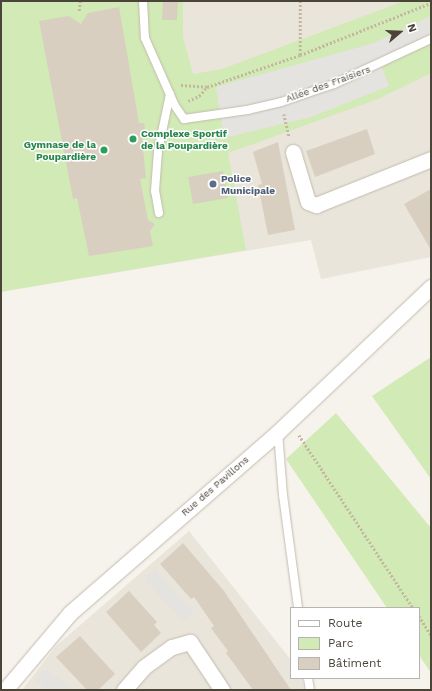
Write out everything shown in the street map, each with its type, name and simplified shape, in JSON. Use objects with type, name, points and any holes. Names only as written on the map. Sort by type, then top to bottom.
[{"type":"street","points":[[293,152],[308,202],[316,205],[431,158]]},
{"type":"street","name":"Rue des Pavillons","points":[[5,690],[70,613],[278,432],[431,287]]},
{"type":"street","points":[[124,690],[144,667],[172,648],[190,642],[222,690]]},
{"type":"lane","points":[[143,1],[145,38],[175,106]]},
{"type":"lane","name":"Allée des Fraisiers","points":[[175,106],[184,119],[221,114],[281,102],[381,65],[431,39]]},
{"type":"lane","points":[[159,213],[155,191],[158,150],[170,94]]},
{"type":"lane","points":[[278,432],[283,495],[298,607]]},
{"type":"lane","points":[[308,679],[310,690]]},
{"type":"path","points":[[79,12],[80,1]]},
{"type":"path","points":[[300,1],[300,55]]},
{"type":"path","points":[[166,85],[207,87],[300,55],[431,3]]},
{"type":"path","points":[[175,106],[199,96],[207,87]]},
{"type":"path","points":[[281,102],[293,152]]},
{"type":"path","points":[[290,421],[412,607]]},
{"type":"path","points":[[420,618],[431,635]]},
{"type":"shaded area","name":"Complexe Sportif de la Poupardière","points":[[30,1],[431,1],[431,257],[321,279],[311,240],[84,278]]},
{"type":"shaded area","points":[[431,16],[431,39],[381,65],[389,86],[311,117],[224,138],[216,87],[374,43]]},
{"type":"shaded area","points":[[189,531],[290,659],[290,679],[302,679],[304,690],[22,690],[56,646]]},
{"type":"shaded area","points":[[155,569],[194,612],[183,622],[144,579]]},
{"type":"shaded area","points":[[42,670],[47,670],[75,690],[47,690],[35,681]]},
{"type":"green space","name":"Complexe Sportif de la Poupardière","points":[[1,1],[183,1],[183,37],[193,74],[222,69],[404,1],[431,1],[431,73],[378,99],[228,153],[246,250],[1,292]]},
{"type":"green space","points":[[431,357],[431,479],[372,396]]},
{"type":"green space","points":[[336,413],[431,528],[431,673],[420,656],[420,607],[386,607],[286,459]]},
{"type":"building","points":[[163,1],[178,1],[177,20],[162,20]]},
{"type":"building","name":"Gymnase de la Poupardière","points":[[119,7],[139,123],[144,123],[147,138],[142,139],[146,178],[140,179],[148,220],[155,224],[150,231],[153,246],[89,256],[77,198],[73,199],[39,21],[69,16],[81,24],[88,13]]},
{"type":"building","points":[[367,129],[375,154],[315,177],[306,151]]},
{"type":"building","points":[[278,142],[295,230],[268,235],[258,185],[262,184],[253,152]]},
{"type":"building","points":[[223,171],[228,198],[193,204],[188,177]]},
{"type":"building","points":[[431,189],[431,250],[404,204]]},
{"type":"building","points":[[183,543],[224,591],[291,690],[253,690],[226,653],[228,651],[211,628],[214,626],[194,597],[191,599],[160,564]]},
{"type":"building","points":[[129,591],[157,622],[154,625],[161,633],[141,652],[106,612]]},
{"type":"building","points":[[80,636],[115,674],[98,690],[87,690],[56,657]]},
{"type":"place","name":"Complexe Sportif de la Poupardière","points":[[133,139]]},
{"type":"place","name":"Gymnase de la Poupardière","points":[[104,150]]},
{"type":"place","name":"Police Municipale","points":[[213,184]]}]
